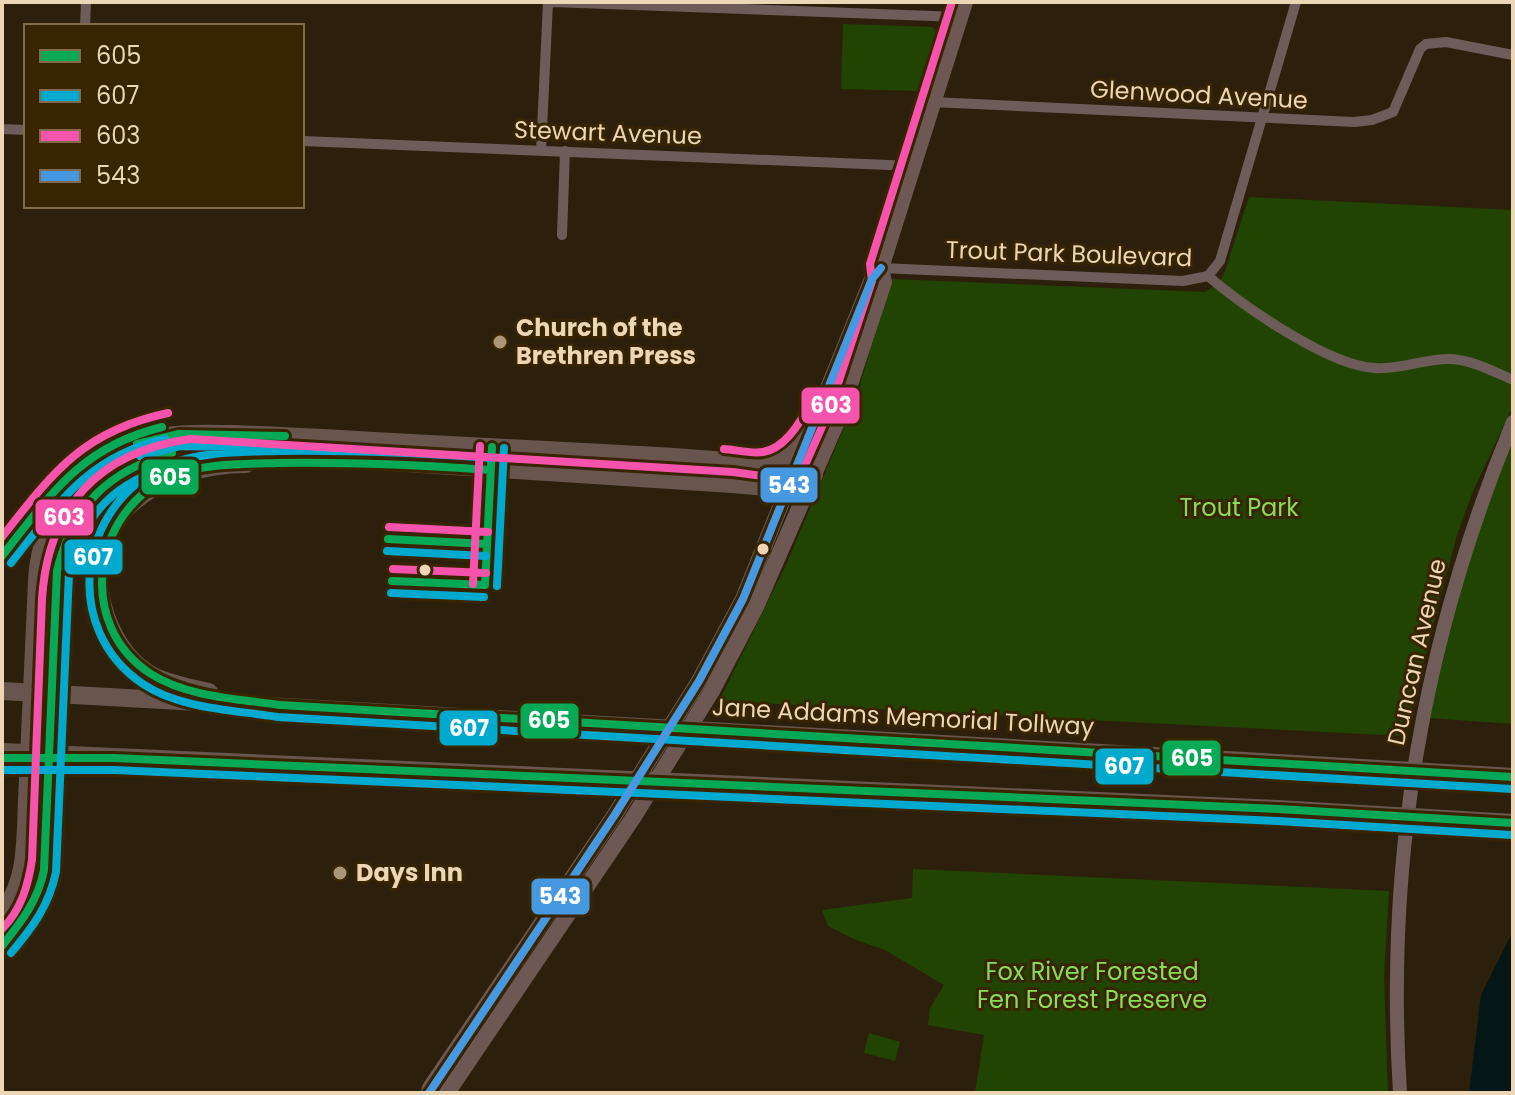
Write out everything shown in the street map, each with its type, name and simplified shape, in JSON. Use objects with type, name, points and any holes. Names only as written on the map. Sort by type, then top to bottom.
[{"type":"highway","points":[[767,464],[800,442],[820,411]]},
{"type":"highway","points":[[2,556],[71,472],[94,452],[120,438],[151,428],[180,424],[268,435]]},
{"type":"highway","points":[[2,946],[22,924],[41,885],[46,855],[36,801],[37,582],[43,544],[57,512],[83,479],[115,455],[145,441],[179,434],[268,435],[767,464],[805,473]]},
{"type":"highway","points":[[2,913],[22,874],[36,801],[57,582],[65,539],[83,507],[112,477],[147,459],[191,451],[744,485],[797,493]]},
{"type":"highway","points":[[280,705],[179,685],[154,677],[131,659],[109,624],[100,591],[103,554],[114,525],[143,492],[166,479],[198,469],[238,464],[409,464]]},
{"type":"highway","name":"Jane Addams Memorial Tollway","points":[[2,691],[1513,777]]},
{"type":"highway","points":[[2,752],[1278,809],[1513,823]]},
{"type":"highway","points":[[2,758],[114,758]]},
{"type":"main road","points":[[447,1093],[633,818],[706,686],[743,599],[805,473],[820,411],[872,279],[881,268],[962,10]]},
{"type":"main road","points":[[805,473],[840,415],[884,282],[881,268]]},
{"type":"main road","points":[[429,1093],[531,934],[706,686]]},
{"type":"street","points":[[85,24],[86,2]]},
{"type":"street","points":[[541,151],[550,2],[962,10]]},
{"type":"street","points":[[1208,276],[1220,261],[1296,2]]},
{"type":"street","name":"Glenwood Avenue","points":[[933,102],[1354,122],[1384,116],[1397,107],[1420,49],[1426,44],[1446,42],[1513,55]]},
{"type":"street","points":[[2,129],[24,130]]},
{"type":"street","name":"Stewart Avenue","points":[[304,141],[913,166]]},
{"type":"street","points":[[562,235],[565,151]]},
{"type":"street","name":"Trout Park Boulevard","points":[[881,268],[1183,281],[1208,276],[1236,299],[1305,341],[1362,367],[1405,367],[1450,359],[1470,362],[1513,380]]},
{"type":"street","name":"Duncan Avenue","points":[[1400,1093],[1397,1014],[1400,888],[1416,747],[1440,632],[1466,544],[1513,422]]},
{"type":"green space","points":[[843,24],[932,27],[936,30],[938,38],[920,91],[841,89]]},
{"type":"green space","name":"Trout Park","points":[[1249,197],[1513,210],[1513,406],[1473,491],[1457,535],[1404,736],[719,701],[786,565],[855,402],[891,279],[1205,292],[1219,283],[1224,274]]},
{"type":"green space","points":[[1513,437],[1513,724],[1429,718],[1454,611]]},
{"type":"green space","name":"Fox River Forested Fen Forest Preserve","points":[[913,869],[1389,891],[1384,976],[1388,1093],[975,1093],[984,1035],[928,1025],[930,1008],[944,985],[885,950],[828,926],[822,910],[912,898]]},
{"type":"green space","points":[[869,1033],[900,1042],[895,1061],[864,1053]]},
{"type":"shaded area","points":[[1513,931],[1513,1093],[1469,1093],[1481,995]]},
{"type":"transit line","name":"603","points":[[2,929],[23,897],[32,860],[42,599],[46,566],[67,511],[84,489],[104,471],[129,457],[157,446],[190,439],[733,472],[798,481],[829,411],[872,281],[870,264],[952,2]]},
{"type":"transit line","name":"543","points":[[429,1093],[614,816],[699,681],[743,599],[872,279],[881,268]]},
{"type":"transit line","name":"603","points":[[724,449],[754,453],[772,449],[794,430],[814,395]]},
{"type":"transit line","name":"603","points":[[2,537],[72,457],[113,431],[168,413]]},
{"type":"transit line","name":"605","points":[[2,556],[53,493],[89,460],[134,436],[162,427]]},
{"type":"transit line","name":"605","points":[[137,444],[179,434],[285,436]]},
{"type":"transit line","name":"607","points":[[11,563],[60,503],[94,471],[138,447],[165,439]]},
{"type":"transit line","name":"607","points":[[140,456],[180,446],[285,448]]},
{"type":"transit line","name":"603","points":[[473,584],[480,446]]},
{"type":"transit line","name":"605","points":[[485,585],[492,447]]},
{"type":"transit line","name":"607","points":[[497,586],[504,448]]},
{"type":"transit line","name":"607","points":[[491,458],[358,451],[250,452],[206,455],[165,466],[135,485],[113,509],[98,538],[90,569],[91,601],[99,632],[117,660],[143,684],[158,692],[191,704],[278,717],[1512,789]]},
{"type":"transit line","name":"605","points":[[2,946],[33,901],[44,870],[57,571],[64,548],[83,510],[96,494],[129,470],[172,453]]},
{"type":"transit line","name":"605","points":[[490,470],[384,464],[278,463],[209,467],[170,477],[143,494],[123,516],[109,542],[103,571],[103,600],[111,628],[127,653],[165,682],[214,696],[280,705],[1513,777]]},
{"type":"transit line","name":"607","points":[[11,953],[39,916],[56,872],[69,573],[75,552],[83,533],[105,502],[135,480],[175,465]]},
{"type":"transit line","name":"603","points":[[389,527],[488,532]]},
{"type":"transit line","name":"605","points":[[388,539],[487,544]]},
{"type":"transit line","name":"607","points":[[387,551],[486,556]]},
{"type":"transit line","name":"603","points":[[393,569],[486,573]]},
{"type":"transit line","name":"605","points":[[392,581],[485,585]]},
{"type":"transit line","name":"607","points":[[391,593],[484,597]]},
{"type":"transit line","name":"605","points":[[2,758],[114,758],[1278,809],[1513,823]]},
{"type":"transit line","name":"607","points":[[2,770],[114,770],[1277,821],[1512,835]]},
{"type":"place","name":"Church of the Brethren Press","points":[[500,342]]},
{"type":"place","name":"Days Inn","points":[[340,873]]}]
